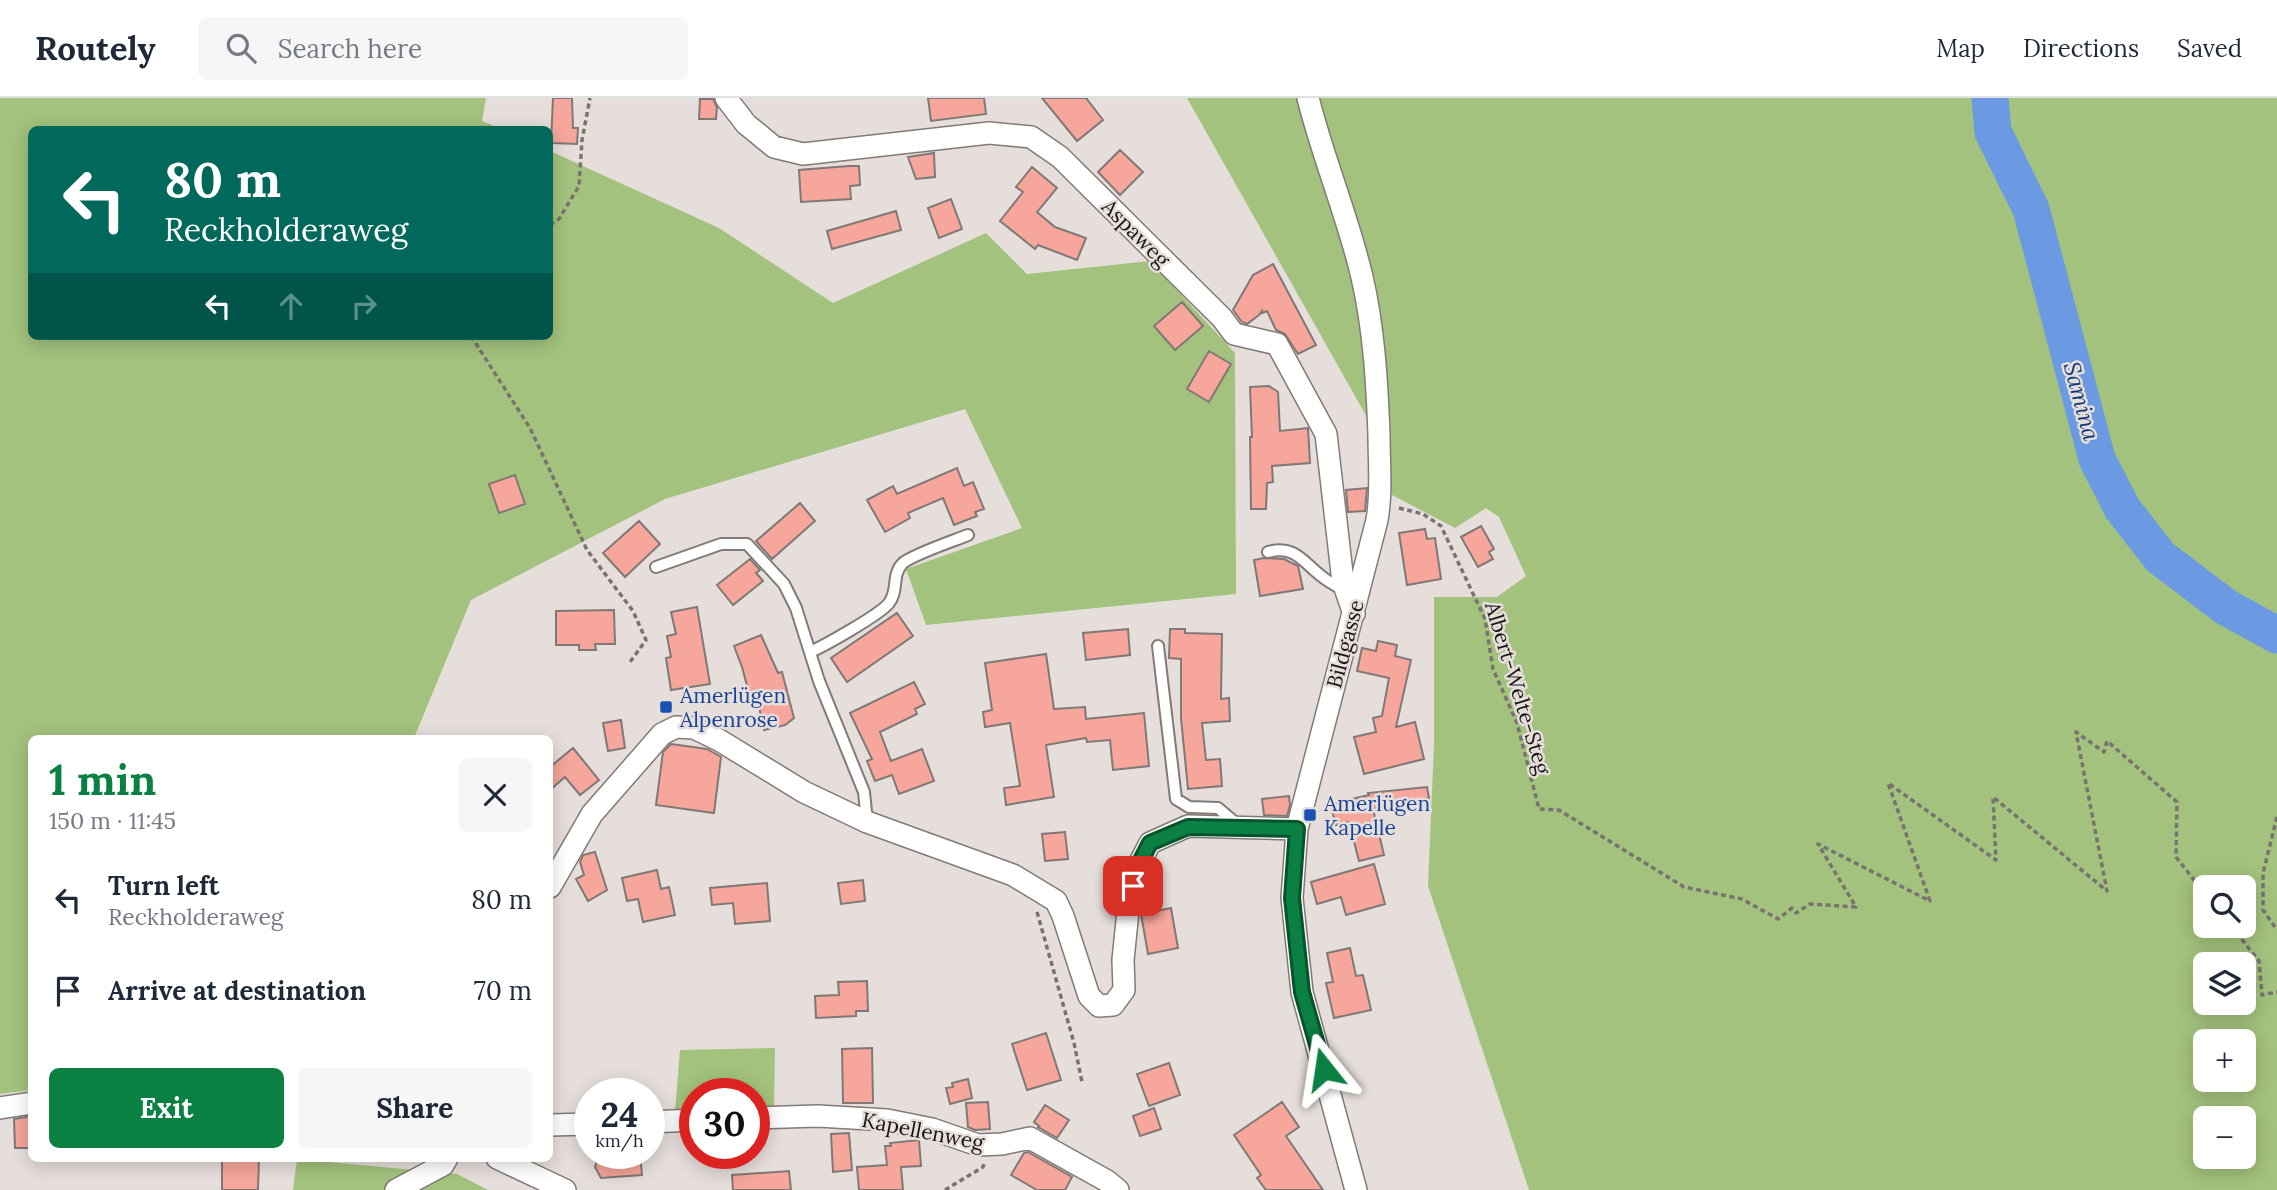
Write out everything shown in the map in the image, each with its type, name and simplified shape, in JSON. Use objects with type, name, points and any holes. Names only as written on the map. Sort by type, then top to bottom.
[{"type":"street","name":"Aspaweg","points":[[726,98],[746,124],[774,147],[803,154],[989,133],[1031,138],[1060,157],[1222,318],[1234,334],[1278,344],[1326,434],[1343,582],[1354,614]]},
{"type":"street","name":"Bildgasse","points":[[1308,98],[1361,274],[1373,333],[1378,401],[1380,503],[1354,614],[1297,829],[1292,898],[1302,992],[1356,1190]]},
{"type":"street","points":[[553,882],[592,814],[662,734],[676,727],[694,728],[719,740],[804,792],[867,822],[1013,876],[1056,901],[1088,996],[1099,1006],[1113,1005],[1124,990],[1123,960],[1132,891],[1136,870],[1150,843],[1188,827],[1297,829]]},
{"type":"street","points":[[0,1108],[28,1104]]},
{"type":"street","name":"Kapellenweg","points":[[770,1118],[818,1116],[887,1120],[932,1129],[978,1145],[1030,1138],[1118,1190]]},
{"type":"street","points":[[553,1125],[574,1124]]},
{"type":"street","points":[[396,1190],[445,1162]]},
{"type":"street","points":[[506,1162],[565,1190]]},
{"type":"lane","points":[[810,652],[824,646],[889,604],[895,591],[895,574],[905,562],[968,535]]},
{"type":"lane","points":[[656,567],[721,544],[747,544],[784,584],[796,608],[810,652],[864,792],[867,822]]},
{"type":"lane","points":[[1268,552],[1281,548],[1303,557],[1322,577],[1346,592]]},
{"type":"lane","points":[[1158,646],[1175,799],[1189,807],[1218,808],[1240,827]]},
{"type":"path","points":[[553,223],[559,219],[579,186],[582,140],[590,98]]},
{"type":"path","points":[[474,340],[530,428],[587,550],[632,611],[646,640],[630,663]]},
{"type":"path","name":"Albert-Welte-Steg","points":[[1380,503],[1423,514],[1441,526],[1485,619],[1493,669],[1517,723],[1539,809],[1559,810],[1684,887],[1742,899],[1778,919],[1792,908],[1796,913],[1810,904],[1856,907],[1818,844],[1930,901],[1888,783],[1996,860],[1993,797],[2107,891],[2076,732],[2104,752],[2107,741],[2176,802],[2176,857],[2193,879]]},
{"type":"path","points":[[2277,817],[2263,873],[2263,910],[2277,930]]},
{"type":"path","points":[[1030,887],[1074,1043],[1082,1082]]},
{"type":"path","points":[[2241,938],[2259,961],[2262,995],[2277,992]]},
{"type":"path","points":[[945,1190],[983,1167],[987,1144]]},
{"type":"green space","points":[[0,98],[486,98],[482,121],[494,126],[28,126],[28,340],[553,340],[553,152],[719,228],[833,303],[986,233],[1027,274],[1150,261],[1235,353],[1236,594],[926,625],[906,569],[1022,528],[965,409],[665,499],[471,600],[415,735],[28,735],[28,1090],[0,1094]]},
{"type":"green space","points":[[1187,98],[2277,98],[2277,1190],[1529,1190],[1428,886],[1434,745],[1434,597],[1497,597],[1526,576],[1499,517],[1486,508],[1455,528],[1392,495],[1386,451]]},
{"type":"green space","points":[[775,1048],[774,1108],[770,1108],[770,1078],[679,1078],[679,1111],[675,1111],[680,1050]]},
{"type":"green space","points":[[297,1162],[329,1162],[457,1174],[488,1190],[293,1190]]},
{"type":"building","points":[[553,98],[572,98],[573,128],[578,128],[577,144],[553,143]]},
{"type":"building","points":[[928,98],[984,98],[986,114],[931,121]]},
{"type":"building","points":[[1042,98],[1086,98],[1103,120],[1077,141]]},
{"type":"building","points":[[700,99],[713,99],[717,107],[716,119],[699,119]]},
{"type":"building","points":[[1120,150],[1143,172],[1120,195],[1098,172]]},
{"type":"building","points":[[934,153],[935,177],[916,179],[908,157]]},
{"type":"building","points":[[859,166],[860,185],[850,186],[851,199],[801,202],[799,170]]},
{"type":"building","points":[[1032,167],[1057,188],[1037,212],[1055,227],[1086,238],[1077,260],[1038,245],[1035,249],[1000,221],[1023,192],[1016,187]]},
{"type":"building","points":[[951,199],[962,229],[939,238],[928,208]]},
{"type":"building","points":[[896,211],[901,230],[832,249],[827,231]]},
{"type":"building","points":[[1273,264],[1316,345],[1298,354],[1285,334],[1276,330],[1267,311],[1262,311],[1247,324],[1242,322],[1233,310],[1253,275]]},
{"type":"building","points":[[1182,302],[1203,326],[1175,350],[1154,326]]},
{"type":"building","points":[[1209,351],[1231,364],[1209,402],[1187,389]]},
{"type":"building","points":[[1269,386],[1278,392],[1280,431],[1308,428],[1310,463],[1272,466],[1273,482],[1267,483],[1266,509],[1251,509],[1250,387]]},
{"type":"building","points":[[957,468],[964,486],[973,482],[984,509],[975,512],[977,516],[954,525],[943,498],[908,513],[910,518],[885,532],[867,500],[893,486],[897,494]]},
{"type":"building","points":[[515,475],[525,504],[499,513],[489,484]]},
{"type":"building","points":[[1367,488],[1365,511],[1348,512],[1346,490]]},
{"type":"building","points":[[800,503],[815,521],[772,559],[756,541]]},
{"type":"building","points":[[639,521],[660,544],[625,577],[603,553]]},
{"type":"building","points":[[1481,526],[1494,549],[1489,552],[1493,559],[1478,567],[1461,537]]},
{"type":"building","points":[[1425,529],[1427,539],[1435,538],[1441,579],[1407,585],[1399,533]]},
{"type":"building","points":[[750,559],[760,570],[756,573],[763,581],[733,605],[717,585]]},
{"type":"building","points":[[1284,559],[1298,566],[1303,589],[1260,596],[1254,560]]},
{"type":"building","points":[[697,607],[710,684],[671,690],[666,658],[671,657],[667,636],[676,634],[671,612]]},
{"type":"building","points":[[614,610],[615,644],[595,644],[596,650],[579,650],[579,645],[556,645],[556,611]]},
{"type":"building","points":[[897,613],[913,636],[847,682],[831,658]]},
{"type":"building","points":[[1128,629],[1130,655],[1086,660],[1083,633]]},
{"type":"building","points":[[1170,629],[1185,629],[1185,633],[1222,634],[1221,699],[1229,698],[1230,721],[1202,723],[1206,760],[1220,759],[1222,786],[1188,789],[1181,718],[1181,659],[1169,658]]},
{"type":"building","points":[[761,635],[778,673],[782,672],[794,718],[785,725],[764,730],[759,707],[753,708],[734,646]]},
{"type":"building","points":[[1378,641],[1397,645],[1395,656],[1411,660],[1396,727],[1415,722],[1424,759],[1364,774],[1354,737],[1376,732],[1373,718],[1382,716],[1389,678],[1357,671],[1362,648],[1376,651]]},
{"type":"building","points":[[1046,654],[1054,709],[1085,707],[1086,719],[1144,713],[1149,766],[1113,770],[1110,740],[1087,742],[1086,738],[1046,745],[1054,797],[1006,805],[1004,788],[1020,786],[1010,723],[985,727],[983,712],[992,710],[985,663]]},
{"type":"building","points":[[914,682],[925,704],[915,709],[917,714],[880,732],[891,761],[922,749],[934,781],[899,794],[892,775],[875,781],[867,761],[872,759],[850,713]]},
{"type":"building","points":[[621,720],[625,748],[608,751],[603,723]]},
{"type":"building","points":[[671,744],[707,749],[721,757],[714,813],[656,805],[663,752]]},
{"type":"building","points":[[573,748],[599,780],[580,795],[565,777],[553,787],[553,765]]},
{"type":"building","points":[[1427,787],[1429,798],[1373,809],[1384,855],[1359,861],[1349,822],[1336,825],[1330,804],[1369,795],[1368,793]]},
{"type":"building","points":[[1289,796],[1287,816],[1264,815],[1262,799]]},
{"type":"building","points":[[1065,832],[1068,859],[1045,861],[1042,834]]},
{"type":"building","points":[[595,852],[607,890],[588,901],[576,879],[584,875],[580,862],[583,855]]},
{"type":"building","points":[[1374,864],[1385,904],[1346,915],[1341,897],[1317,904],[1311,882]]},
{"type":"building","points":[[657,870],[661,889],[669,887],[675,915],[643,922],[638,899],[627,901],[622,878]]},
{"type":"building","points":[[863,880],[865,901],[841,904],[838,883]]},
{"type":"building","points":[[767,883],[770,921],[735,924],[733,903],[712,905],[710,888]]},
{"type":"building","points":[[1171,908],[1178,948],[1148,954],[1141,914]]},
{"type":"building","points":[[1350,948],[1356,976],[1363,975],[1371,1010],[1334,1018],[1326,983],[1333,982],[1327,953]]},
{"type":"building","points":[[867,981],[868,1011],[856,1011],[856,1016],[816,1018],[815,996],[839,995],[838,982]]},
{"type":"building","points":[[1046,1033],[1061,1080],[1027,1090],[1012,1044]]},
{"type":"building","points":[[872,1048],[873,1103],[843,1103],[842,1049]]},
{"type":"building","points":[[1169,1063],[1180,1095],[1149,1106],[1137,1074]]},
{"type":"building","points":[[968,1079],[972,1098],[950,1104],[946,1088],[953,1087],[952,1083]]},
{"type":"building","points":[[988,1102],[990,1129],[975,1130],[968,1127],[966,1103]]},
{"type":"building","points":[[1282,1102],[1299,1127],[1286,1136],[1323,1190],[1266,1190],[1257,1178],[1261,1175],[1234,1135]]},
{"type":"building","points":[[1045,1105],[1069,1120],[1057,1138],[1034,1122]]},
{"type":"building","points":[[1154,1108],[1161,1129],[1140,1136],[1133,1116]]},
{"type":"building","points":[[28,1117],[28,1148],[15,1148],[14,1119]]},
{"type":"building","points":[[849,1133],[852,1170],[833,1172],[831,1134]]},
{"type":"building","points":[[919,1140],[921,1166],[901,1167],[903,1190],[859,1190],[857,1167],[887,1165],[885,1146]]},
{"type":"building","points":[[1028,1152],[1072,1177],[1065,1190],[1037,1190],[1011,1175],[1024,1153]]},
{"type":"building","points":[[222,1162],[259,1162],[258,1190],[222,1190]]},
{"type":"building","points":[[596,1169],[641,1169],[642,1175],[601,1178]]},
{"type":"building","points":[[789,1171],[791,1190],[733,1190],[732,1175]]},
{"type":"waterway","name":"Samina","points":[[1990,98],[1993,132],[2031,209],[2097,459],[2122,508],[2160,557],[2226,607],[2277,635]]},
{"type":"place","name":"Amerlügen Alpenrose","points":[[666,707]]},
{"type":"place","name":"Amerlügen Kapelle","points":[[1310,815]]},
{"type":"route","points":[[1133,886],[1136,870],[1150,843],[1188,827],[1297,829],[1292,898],[1302,992],[1324,1069]]}]
